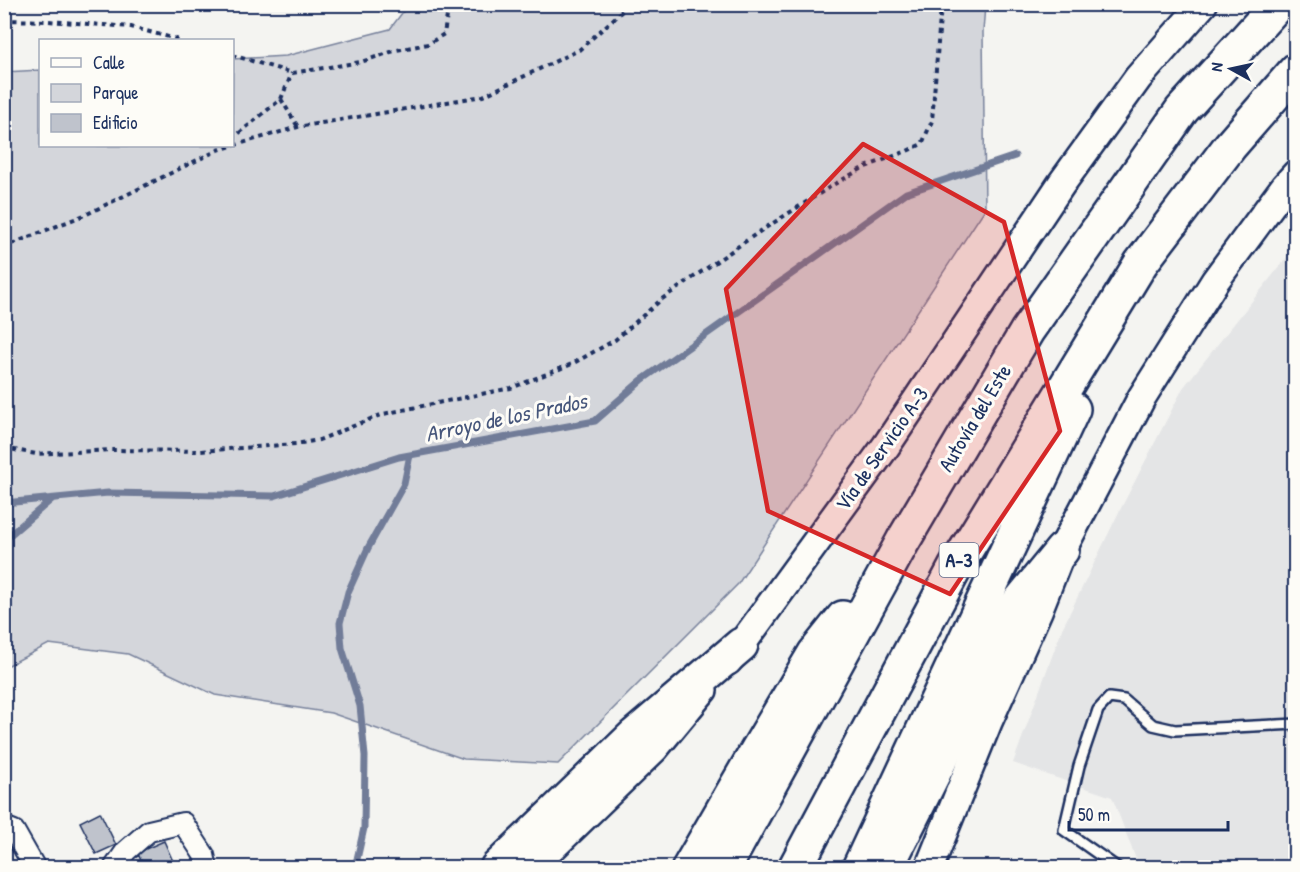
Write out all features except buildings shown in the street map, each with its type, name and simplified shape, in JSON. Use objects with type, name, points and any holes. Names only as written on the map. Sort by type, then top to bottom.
[{"type":"highway","name":"Autovía del Este","points":[[724,867],[903,541],[1027,332],[1182,110],[1278,4]]},
{"type":"highway","name":"A-3","points":[[795,867],[955,568],[1142,263],[1230,146],[1296,70]]},
{"type":"highway","points":[[860,867],[1142,263]]},
{"type":"highway","points":[[689,867],[815,653],[903,541]]},
{"type":"highway","points":[[886,867],[1020,602],[1062,550]]},
{"type":"highway","points":[[497,867],[634,735],[741,645]]},
{"type":"main road","name":"Vía de Servicio A-3","points":[[531,867],[655,748],[741,645],[886,446],[1062,183],[1138,78],[1203,4]]},
{"type":"main road","points":[[929,867],[1062,550],[1142,397],[1215,281],[1284,186],[1296,174]]},
{"type":"street","points":[[114,867],[126,851],[149,831],[183,824],[204,855],[207,867]]},
{"type":"street","points":[[4,826],[14,831],[35,867]]},
{"type":"lane","points":[[1118,867],[1064,830],[1079,766],[1098,710],[1110,698],[1124,700],[1152,725],[1175,730],[1296,724]]},
{"type":"path","points":[[234,56],[292,73],[361,62],[397,50],[428,44],[444,34],[449,4]]},
{"type":"path","points":[[234,145],[298,127],[483,96],[579,50],[630,4]]},
{"type":"path","points":[[4,448],[36,454],[111,450],[200,451],[296,444],[319,440],[383,414],[512,388],[572,364],[615,340],[662,299],[833,184],[863,168],[922,144],[932,121],[943,4]]},
{"type":"path","points":[[4,20],[131,27],[176,39]]},
{"type":"path","points":[[234,137],[280,99],[292,73]]},
{"type":"path","points":[[280,99],[298,127]]},
{"type":"path","points":[[4,247],[87,214],[222,147]]},
{"type":"path","points":[[218,150],[228,147]]},
{"type":"highlighted area","points":[[863,144],[1004,222],[1060,431],[950,594],[768,511],[726,289]]},
{"type":"shaded area","points":[[1295,247],[1295,867],[1139,867],[1112,797],[1013,763],[1062,629],[1183,388]]},
{"type":"green space","points":[[408,5],[985,5],[983,32],[985,209],[738,584],[558,764],[464,759],[331,713],[215,695],[128,654],[49,644],[5,667],[5,72],[39,70],[39,147],[234,147],[234,59],[286,56],[390,29]]},
{"type":"waterway","name":"Arroyo de los Prados","points":[[4,503],[108,493],[274,496],[399,457],[595,421],[642,380],[906,193],[1015,156]]},
{"type":"waterway","points":[[355,868],[364,828],[365,756],[360,706],[342,648],[340,623],[348,592],[368,548],[404,484],[410,455]]},
{"type":"waterway","points":[[4,540],[52,499]]}]
